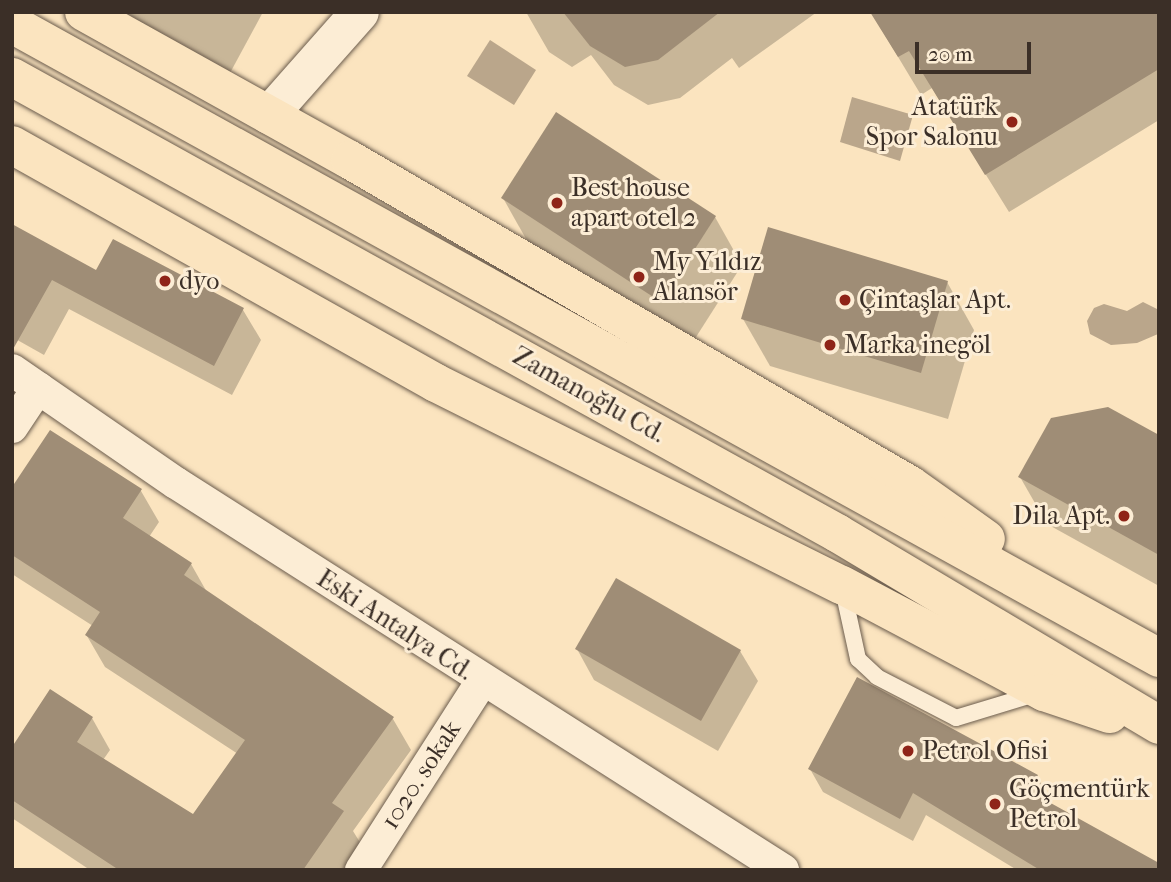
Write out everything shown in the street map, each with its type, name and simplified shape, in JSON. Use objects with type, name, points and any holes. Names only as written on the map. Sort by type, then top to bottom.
[{"type":"highway","points":[[84,12],[269,115],[909,485],[1149,653]]},
{"type":"highway","name":"Zamanoğlu Cd.","points":[[12,24],[1149,653]]},
{"type":"highway","name":"Zamanoğlu Cd.","points":[[12,77],[837,533],[1159,725]]},
{"type":"highway","points":[[12,145],[436,383],[842,584],[1044,692],[1159,730]]},
{"type":"street","points":[[269,115],[360,12]]},
{"type":"street","name":"Eski Antalya Cd.","points":[[12,370],[482,681],[783,870]]},
{"type":"street","points":[[12,427],[38,388]]},
{"type":"street","name":"1020. sokak","points":[[361,870],[482,681]]},
{"type":"lane","points":[[842,584],[858,659],[877,677],[956,718],[1044,692]]},
{"type":"shaded area","points":[[490,40],[536,70],[514,105],[467,76]]},
{"type":"shaded area","points":[[852,97],[913,115],[900,161],[840,142]]},
{"type":"shaded area","points":[[1143,302],[1159,310],[1158,334],[1137,343],[1111,345],[1090,334],[1087,321],[1094,308],[1104,304],[1127,311]]},
{"type":"building","points":[[563,12],[720,12],[658,60],[625,67],[590,46]]},
{"type":"building","name":"Atatürk Spor Salonu","points":[[870,12],[1159,12],[1159,69],[985,175],[909,51],[898,57]]},
{"type":"building","points":[[556,112],[716,216],[661,302],[501,198]]},
{"type":"building","points":[[12,224],[96,270],[113,239],[244,308],[214,366],[52,280],[12,351]]},
{"type":"building","name":"Çintaşlar Apt.","points":[[768,227],[948,281],[921,373],[741,319]]},
{"type":"building","name":"Dila Apt.","points":[[1108,407],[1159,435],[1159,555],[1018,477],[1051,418]]},
{"type":"building","points":[[50,430],[142,489],[123,518],[192,563],[184,575],[394,717],[332,803],[344,811],[303,870],[119,870],[12,800],[12,747],[50,689],[93,717],[77,742],[193,814],[245,740],[85,635],[100,612],[12,555],[12,487]]},
{"type":"building","points":[[616,578],[741,650],[701,721],[575,649]]},
{"type":"building","points":[[857,677],[1038,775],[1029,791],[1159,863],[1159,870],[1040,870],[913,793],[900,819],[808,769]]},
{"type":"place","name":"Atatürk Spor Salonu","points":[[1012,122]]},
{"type":"place","name":"Best house apart otel 2","points":[[557,203]]},
{"type":"place","name":"My Yıldız Alansör","points":[[639,277]]},
{"type":"place","name":"dyo","points":[[165,281]]},
{"type":"place","name":"Çintaşlar Apt.","points":[[845,300]]},
{"type":"place","name":"Marka inegöl","points":[[830,345]]},
{"type":"place","name":"Dila Apt.","points":[[1124,516]]},
{"type":"place","name":"Petrol Ofisi","points":[[908,751]]},
{"type":"place","name":"Göçmentürk Petrol","points":[[995,804]]}]
